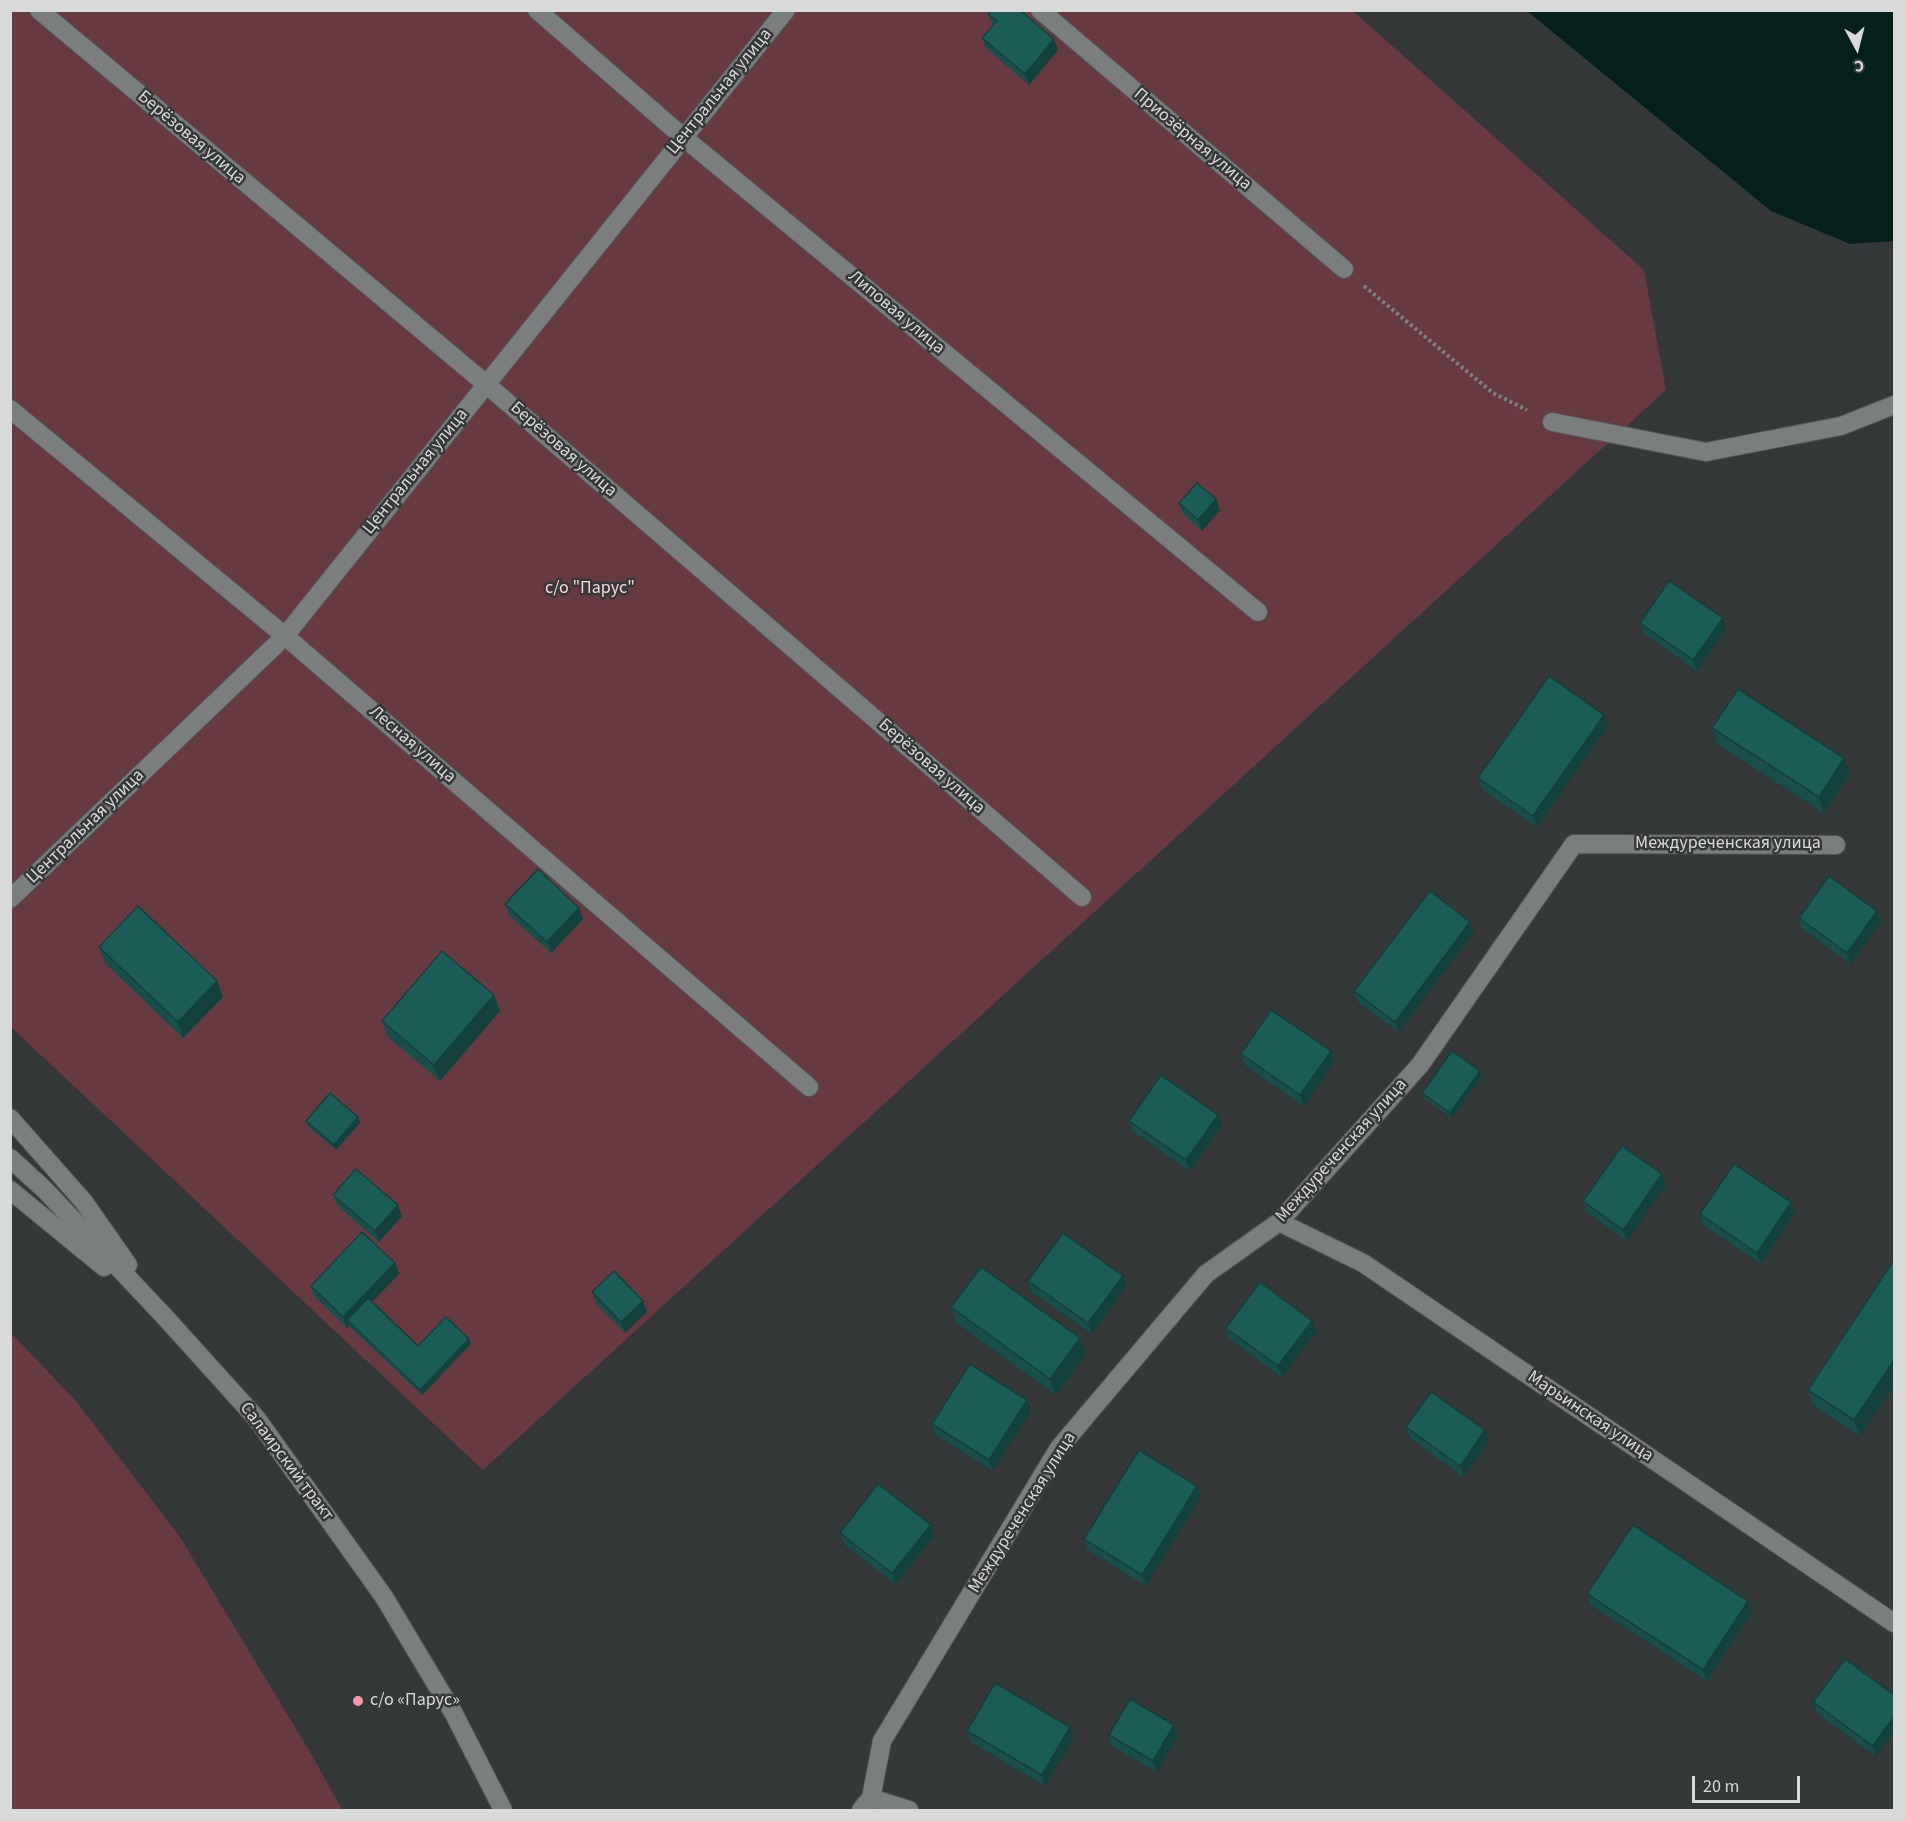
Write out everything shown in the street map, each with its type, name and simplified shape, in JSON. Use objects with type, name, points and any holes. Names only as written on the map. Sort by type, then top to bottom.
[{"type":"street","name":"Берёзовая улица","points":[[39,10],[486,384],[1082,897]]},
{"type":"street","name":"Липовая улица","points":[[537,10],[683,137],[1258,612]]},
{"type":"street","name":"Центральная улица","points":[[10,899],[285,636],[786,10]]},
{"type":"street","name":"Приозёрная улица","points":[[1040,10],[1344,269]]},
{"type":"street","points":[[1552,422],[1706,452],[1841,426],[1894,405]]},
{"type":"street","name":"Лесная улица","points":[[10,409],[285,636],[809,1087]]},
{"type":"street","name":"Междуреченская улица","points":[[866,1804],[882,1741],[1059,1448],[1206,1274],[1279,1222],[1420,1065],[1574,844],[1836,845]]},
{"type":"street","points":[[10,1118],[84,1202],[164,1316]]},
{"type":"street","name":"Салаирский тракт","points":[[10,1158],[45,1190],[257,1419],[384,1597],[454,1714],[503,1810]]},
{"type":"street","points":[[10,1190],[164,1316]]},
{"type":"street","name":"Марьинская улица","points":[[1279,1222],[1363,1263],[1894,1623]]},
{"type":"street","points":[[866,1804],[909,1810]]},
{"type":"path","points":[[1344,269],[1492,393],[1552,422]]},
{"type":"green space","name":"с/о \"Парус\"","points":[[10,11],[1353,11],[1644,270],[1666,390],[483,1470],[11,1027]]},
{"type":"green space","points":[[10,1332],[76,1401],[180,1537],[313,1757],[342,1810],[11,1810]]},
{"type":"water","points":[[1527,11],[1894,11],[1894,241],[1850,244],[1771,211]]},
{"type":"building","points":[[991,10],[1020,10],[1054,39],[1025,74],[982,38],[997,21],[988,14]]},
{"type":"building","points":[[1197,483],[1216,499],[1198,520],[1179,503]]},
{"type":"building","points":[[1669,581],[1723,618],[1693,660],[1640,623]]},
{"type":"building","points":[[1549,676],[1604,715],[1533,816],[1478,778]]},
{"type":"building","points":[[1738,689],[1844,758],[1819,797],[1712,728]]},
{"type":"building","points":[[538,869],[579,908],[547,942],[505,904]]},
{"type":"building","points":[[1829,876],[1877,911],[1847,953],[1799,918]]},
{"type":"building","points":[[1430,891],[1470,922],[1395,1022],[1354,991]]},
{"type":"building","points":[[138,906],[217,981],[178,1022],[99,947]]},
{"type":"building","points":[[442,951],[494,995],[434,1065],[382,1021]]},
{"type":"building","points":[[1271,1010],[1331,1051],[1300,1095],[1241,1054]]},
{"type":"building","points":[[1452,1051],[1480,1071],[1450,1113],[1422,1093]]},
{"type":"building","points":[[1161,1075],[1218,1115],[1186,1160],[1129,1121]]},
{"type":"building","points":[[330,1093],[358,1117],[334,1145],[306,1121]]},
{"type":"building","points":[[1622,1146],[1662,1174],[1623,1230],[1583,1201]]},
{"type":"building","points":[[1734,1164],[1791,1202],[1757,1253],[1700,1214]]},
{"type":"building","points":[[356,1169],[398,1205],[375,1231],[333,1195]]},
{"type":"building","points":[[362,1232],[395,1263],[343,1317],[311,1286]]},
{"type":"building","points":[[1063,1233],[1123,1276],[1088,1323],[1028,1281]]},
{"type":"building","points":[[1894,1260],[1894,1360],[1854,1420],[1808,1390]]},
{"type":"building","points":[[981,1267],[1080,1338],[1050,1379],[951,1307]]},
{"type":"building","points":[[614,1271],[643,1301],[621,1322],[592,1292]]},
{"type":"building","points":[[1260,1282],[1312,1321],[1278,1366],[1226,1328]]},
{"type":"building","points":[[368,1298],[418,1346],[446,1317],[469,1339],[420,1390],[347,1320]]},
{"type":"building","points":[[970,1364],[1027,1400],[989,1460],[932,1424]]},
{"type":"building","points":[[1431,1392],[1485,1430],[1460,1466],[1406,1427]]},
{"type":"building","points":[[1139,1450],[1197,1486],[1142,1575],[1084,1539]]},
{"type":"building","points":[[878,1484],[931,1525],[892,1573],[840,1533]]},
{"type":"building","points":[[1633,1525],[1748,1601],[1703,1670],[1587,1594]]},
{"type":"building","points":[[1845,1659],[1894,1695],[1894,1716],[1873,1746],[1813,1702]]},
{"type":"building","points":[[995,1683],[1070,1727],[1042,1775],[967,1731]]},
{"type":"building","points":[[1130,1699],[1174,1725],[1153,1761],[1109,1735]]},
{"type":"place","name":"с/о «Парус»","points":[[358,1701]]}]
